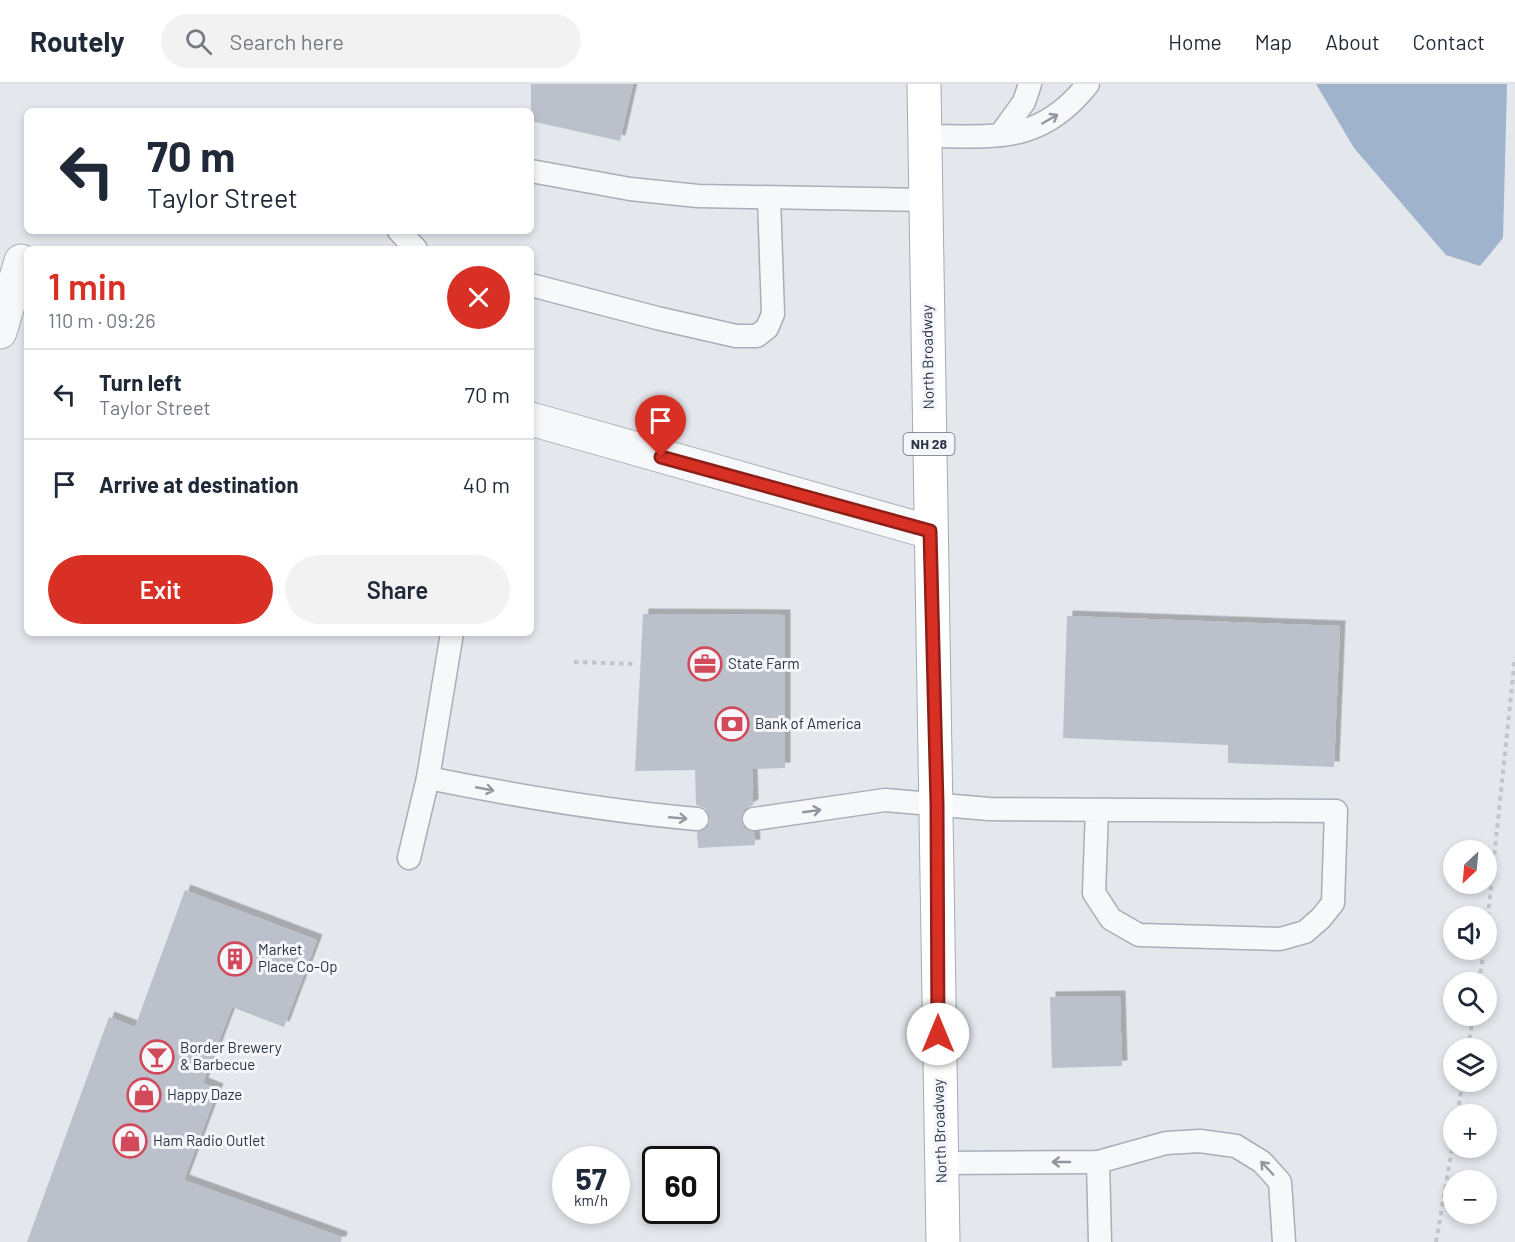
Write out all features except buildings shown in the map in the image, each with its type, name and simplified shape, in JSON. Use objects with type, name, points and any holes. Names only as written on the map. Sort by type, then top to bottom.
[{"type":"main road","name":"North Broadway","points":[[924,84],[943,1242]]},
{"type":"street","points":[[0,332],[16,260]]},
{"type":"street","points":[[534,420],[930,531]]},
{"type":"lane","points":[[1000,135],[1024,102],[1030,84]]},
{"type":"lane","points":[[924,136],[1000,135],[1029,130],[1069,108],[1088,84]]},
{"type":"lane","points":[[534,172],[630,189],[698,196],[926,200]]},
{"type":"lane","points":[[534,286],[736,336],[757,336],[767,328],[773,314],[769,198]]},
{"type":"lane","points":[[402,234],[413,246]]},
{"type":"lane","points":[[409,858],[428,778],[452,636]]},
{"type":"lane","points":[[428,778],[538,800],[627,813],[696,819]]},
{"type":"lane","points":[[754,819],[885,800],[989,809],[1336,811],[1333,903],[1305,932],[1280,939],[1139,935],[1111,919],[1094,893],[1097,810]]},
{"type":"lane","points":[[942,1163],[1098,1162],[1166,1143],[1200,1141],[1236,1146],[1262,1162],[1280,1182],[1284,1242]]},
{"type":"lane","points":[[1098,1162],[1100,1242]]},
{"type":"path","points":[[1489,906],[1515,657]]},
{"type":"path","points":[[574,662],[633,664]]},
{"type":"path","points":[[1436,1242],[1450,1158]]},
{"type":"water","points":[[1316,84],[1507,84],[1503,238],[1480,266],[1446,255],[1354,148]]},
{"type":"place","name":"State Farm","points":[[705,664]]},
{"type":"place","name":"Bank of America","points":[[732,724]]},
{"type":"place","name":"Market Place Co-Op","points":[[235,959]]},
{"type":"place","name":"Border Brewery & Barbecue","points":[[157,1057]]},
{"type":"place","name":"Happy Daze","points":[[144,1095]]},
{"type":"place","name":"Ham Radio Outlet","points":[[130,1141]]},
{"type":"route","points":[[661,457],[930,531],[937,804],[938,1034]]}]
